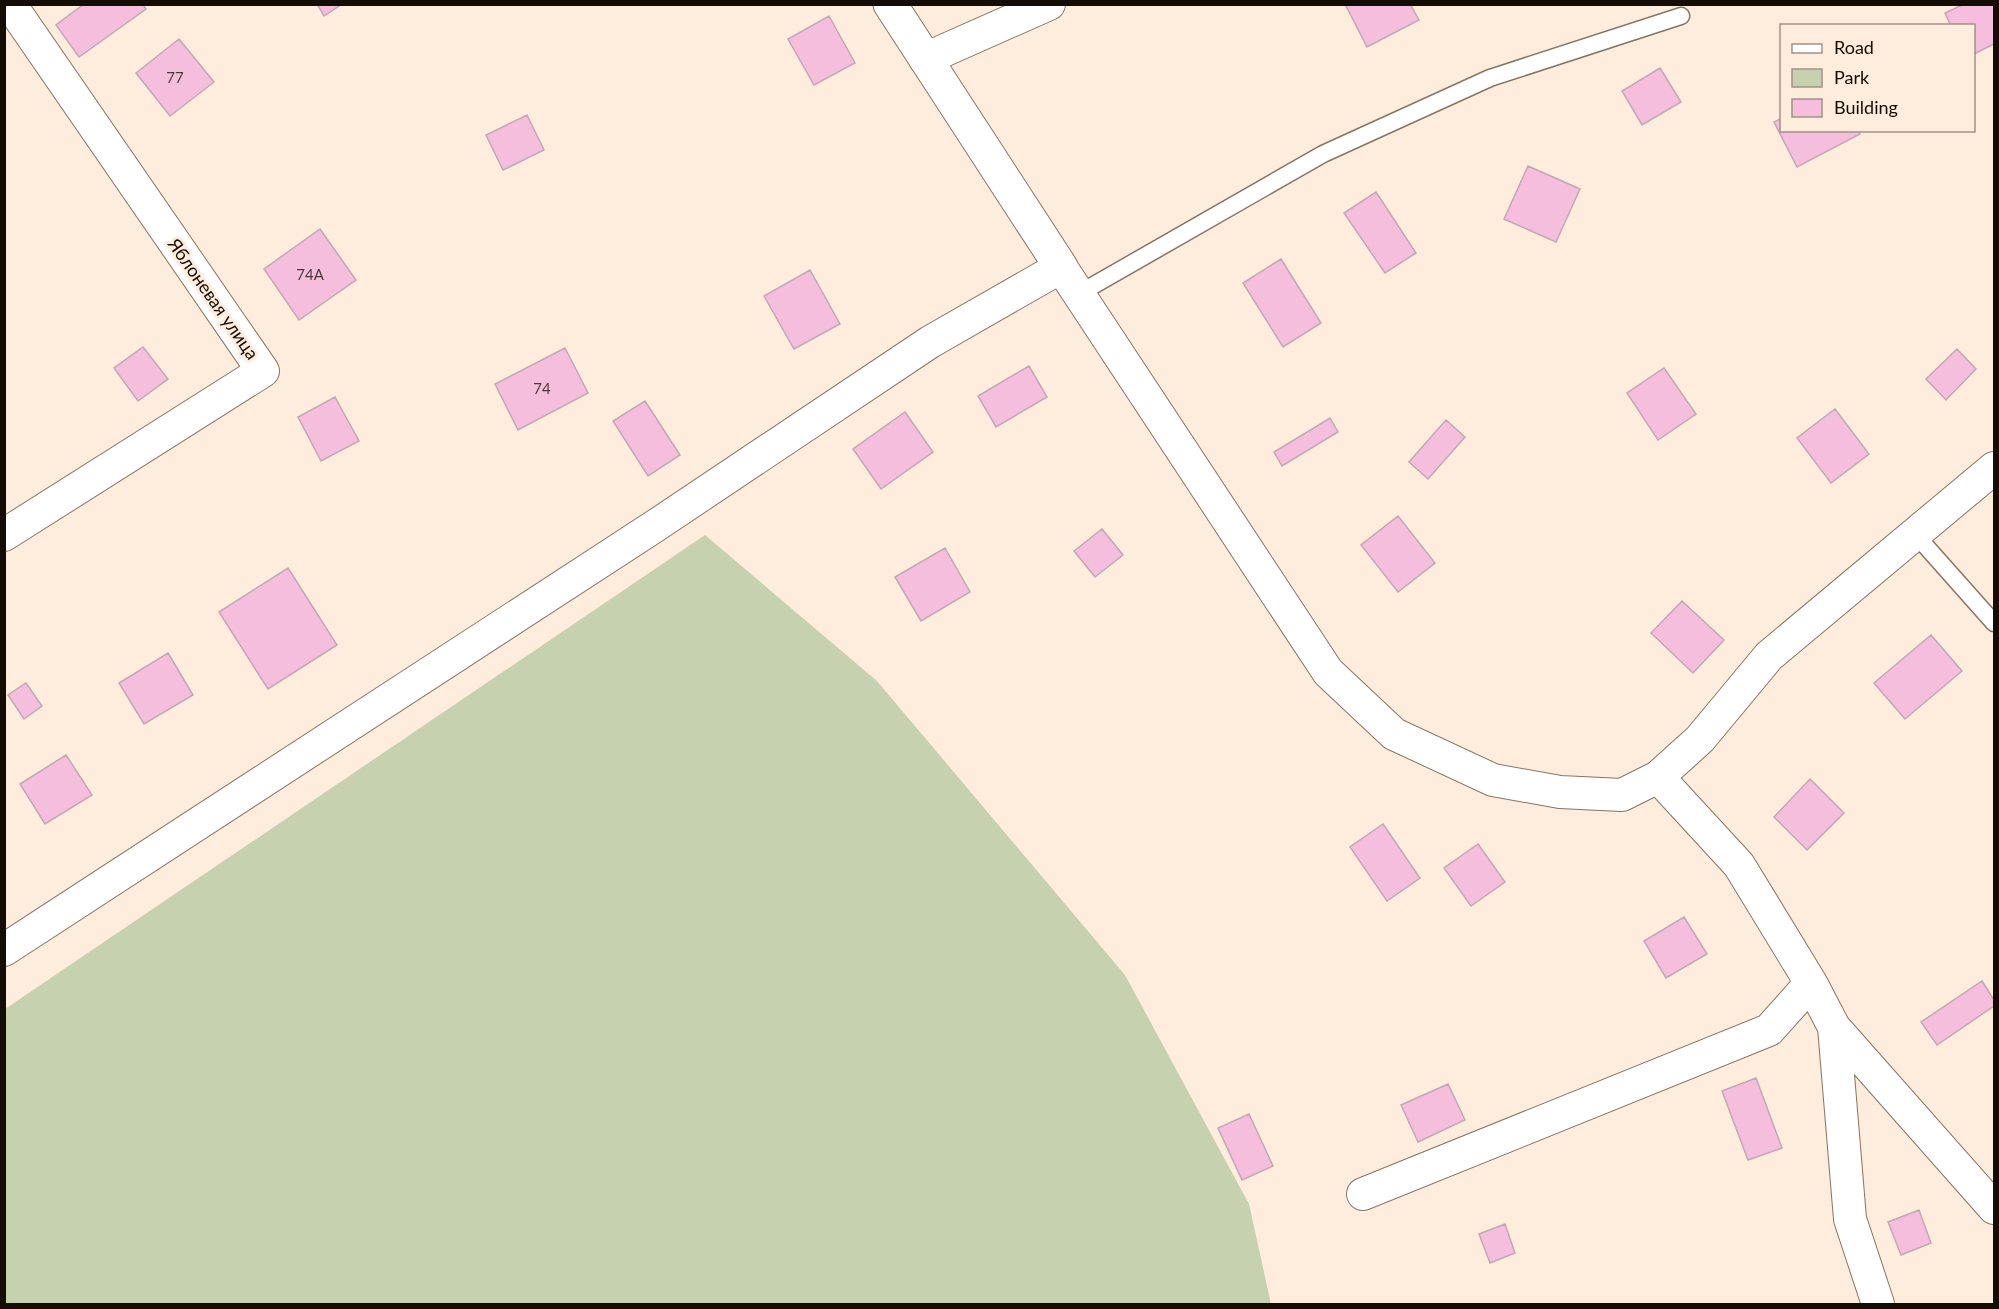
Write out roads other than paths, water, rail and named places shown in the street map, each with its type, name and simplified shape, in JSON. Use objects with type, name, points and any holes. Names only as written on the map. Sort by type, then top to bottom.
[{"type":"street","name":"Яблоневая улица","points":[[4,535],[263,370],[10,4]]},
{"type":"street","points":[[890,4],[1328,672],[1394,734],[1493,780],[1560,792],[1622,795],[1658,777],[1700,739],[1769,656],[1995,468]]},
{"type":"street","points":[[925,59],[1049,4]]},
{"type":"street","points":[[4,950],[654,526],[930,342],[1070,280]]},
{"type":"street","points":[[1658,777],[1739,865],[1811,983],[1834,1027],[1995,1208]]},
{"type":"street","points":[[1363,1194],[1768,1030],[1811,983]]},
{"type":"street","points":[[1834,1027],[1850,1219],[1878,1305]]},
{"type":"lane","points":[[1070,280],[1323,154],[1490,78],[1681,16]]},
{"type":"lane","points":[[1915,534],[1995,623]]}]
